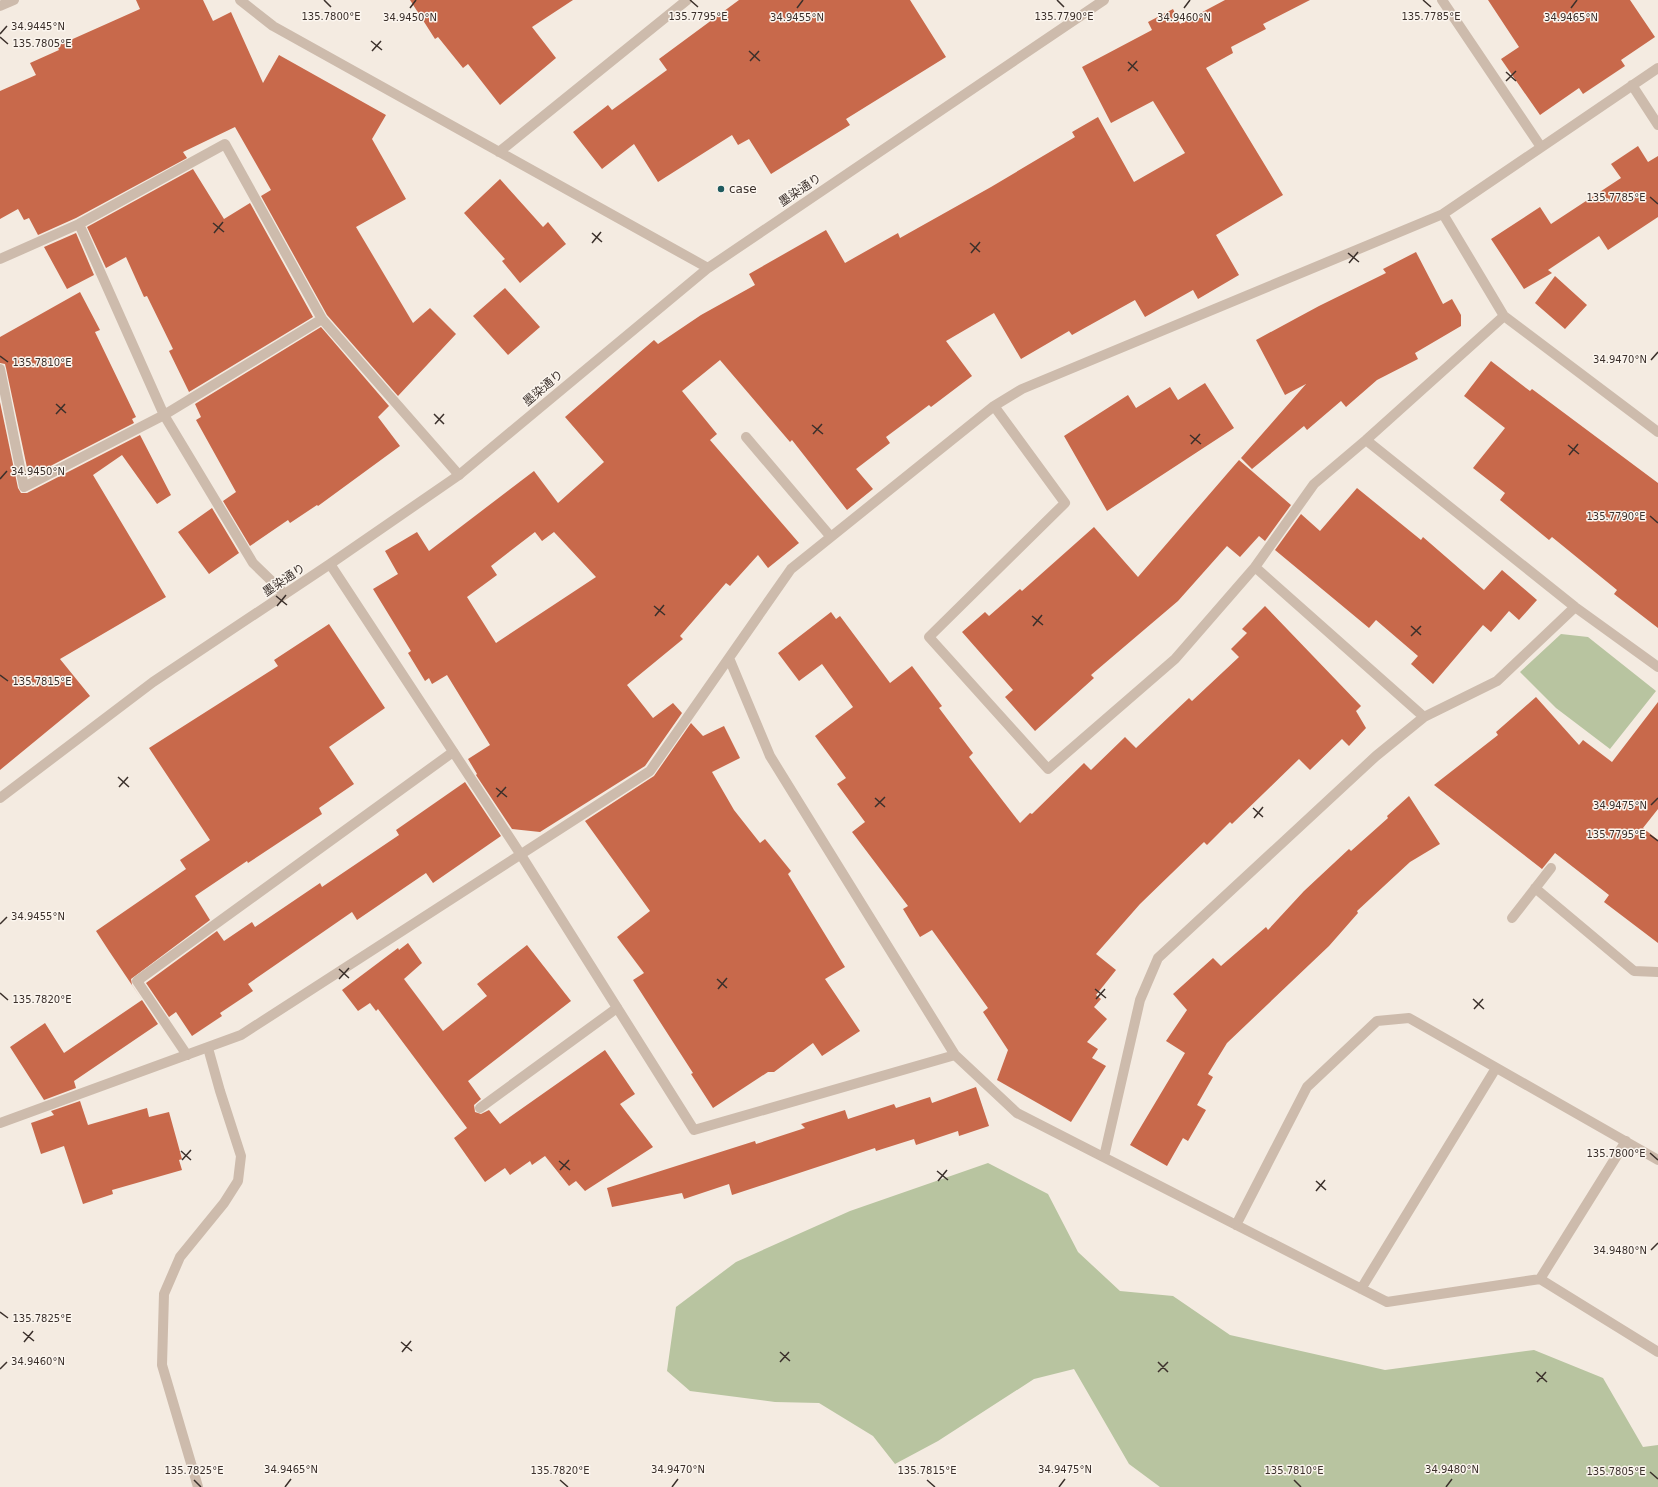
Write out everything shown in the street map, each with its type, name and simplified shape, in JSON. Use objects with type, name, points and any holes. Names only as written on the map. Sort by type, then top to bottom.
[{"type":"street","points":[[0,6],[14,0]]},
{"type":"street","points":[[240,0],[273,26],[708,268]]},
{"type":"street","points":[[499,152],[687,0]]},
{"type":"street","name":"墨染通り","points":[[0,798],[153,682],[330,564],[459,475],[708,268],[1104,0]]},
{"type":"street","points":[[1442,0],[1541,147]]},
{"type":"street","points":[[0,1123],[241,1036],[650,771],[791,569],[994,406],[1022,389],[1443,214],[1658,68]]},
{"type":"street","points":[[1632,85],[1658,125]]},
{"type":"street","points":[[0,259],[79,224],[225,144],[322,318],[459,475]]},
{"type":"street","points":[[1443,214],[1504,316],[1658,432]]},
{"type":"street","points":[[79,224],[164,415],[252,563],[285,594]]},
{"type":"street","points":[[994,406],[1066,503],[929,637],[1048,769],[1175,659],[1255,567],[1314,484],[1366,440],[1504,316]]},
{"type":"street","points":[[0,369],[24,487],[164,415],[322,318]]},
{"type":"street","points":[[746,437],[831,537]]},
{"type":"street","points":[[1366,440],[1575,607],[1658,667]]},
{"type":"street","points":[[330,564],[521,855],[694,1130],[956,1055]]},
{"type":"street","points":[[1255,567],[1424,717]]},
{"type":"street","points":[[1104,1157],[1140,1000],[1158,958],[1376,756],[1424,717],[1497,680],[1575,607]]},
{"type":"street","points":[[729,658],[770,756],[956,1055],[1017,1113],[1387,1302],[1540,1279],[1658,1352]]},
{"type":"street","points":[[187,1055],[137,981],[453,752]]},
{"type":"street","points":[[1512,918],[1551,868]]},
{"type":"street","points":[[1535,888],[1634,971],[1658,972]]},
{"type":"street","points":[[480,1108],[618,1008]]},
{"type":"street","points":[[1236,1225],[1307,1087],[1377,1020],[1410,1018],[1658,1160]]},
{"type":"street","points":[[198,1487],[162,1365],[164,1294],[180,1257],[224,1203],[238,1181],[241,1156],[208,1048]]},
{"type":"street","points":[[1361,1289],[1496,1068]]},
{"type":"street","points":[[1540,1279],[1626,1141]]},
{"type":"green space","points":[[1561,634],[1588,637],[1656,691],[1610,749],[1556,708],[1520,672]]},
{"type":"green space","points":[[988,1163],[1048,1194],[1078,1252],[1120,1291],[1173,1296],[1230,1335],[1385,1370],[1534,1350],[1603,1378],[1643,1447],[1658,1445],[1658,1487],[1160,1487],[1129,1464],[1074,1369],[1034,1379],[938,1441],[895,1464],[873,1436],[819,1403],[775,1402],[690,1391],[667,1371],[676,1307],[736,1262],[850,1211]]},
{"type":"building","points":[[136,0],[203,0],[213,21],[231,12],[263,83],[279,55],[386,115],[372,139],[406,199],[356,227],[413,323],[430,308],[456,334],[398,396],[327,315],[261,196],[271,190],[235,127],[183,152],[187,158],[76,218],[38,235],[29,218],[24,220],[18,209],[0,219],[0,91],[36,75],[30,63],[59,50],[57,46],[140,9]]},
{"type":"building","points":[[410,0],[573,0],[532,27],[556,58],[500,105],[468,64],[463,68],[438,37],[435,39]]},
{"type":"building","points":[[739,0],[910,0],[946,57],[846,119],[850,125],[771,174],[749,139],[738,145],[732,135],[658,182],[634,144],[602,169],[573,132],[608,105],[612,110],[667,70],[659,59]]},
{"type":"building","points":[[1225,0],[1310,0],[1263,24],[1266,29],[1231,47],[1233,53],[1206,68],[1283,195],[1216,235],[1239,275],[1198,299],[1193,290],[1145,317],[1135,300],[1072,335],[1069,331],[1021,359],[994,313],[946,341],[972,376],[931,407],[929,405],[886,437],[890,443],[856,469],[873,489],[847,510],[792,440],[790,442],[720,360],[682,391],[717,434],[710,440],[799,543],[768,568],[758,555],[730,586],[726,583],[680,636],[683,639],[627,685],[653,718],[673,703],[682,713],[645,766],[540,832],[512,829],[476,775],[477,774],[468,759],[490,745],[447,675],[432,684],[429,678],[425,681],[408,653],[411,651],[373,589],[398,574],[385,551],[417,532],[429,551],[534,471],[558,503],[604,462],[565,417],[654,340],[658,344],[701,315],[755,285],[749,274],[826,230],[845,263],[898,233],[900,238],[991,187],[1075,137],[1072,132],[1098,117],[1134,182],[1185,153],[1153,101],[1111,123],[1082,67],[1152,30],[1148,22],[1173,9],[1180,24]],"holes":[[[535,532],[542,541],[554,532],[596,577],[496,643],[467,597],[497,575],[491,566]]]},
{"type":"building","points":[[1488,0],[1630,0],[1655,37],[1621,60],[1625,66],[1583,94],[1579,88],[1540,115],[1501,59],[1519,47]]},
{"type":"building","points":[[1638,146],[1648,162],[1658,156],[1658,217],[1608,250],[1599,236],[1548,270],[1552,273],[1524,289],[1491,239],[1540,207],[1551,224],[1621,178],[1611,164]]},
{"type":"building","points":[[193,169],[224,219],[250,203],[313,317],[189,392],[169,351],[173,349],[147,296],[144,297],[126,257],[106,268],[87,227]]},
{"type":"building","points":[[500,179],[543,227],[548,222],[566,244],[520,283],[502,261],[505,259],[464,213]]},
{"type":"building","points":[[76,233],[94,275],[67,289],[44,247]]},
{"type":"building","points":[[1416,252],[1443,304],[1452,299],[1461,315],[1461,326],[1415,353],[1418,359],[1377,380],[1346,407],[1341,401],[1307,430],[1304,426],[1252,469],[1241,458],[1306,384],[1285,395],[1256,340],[1319,306],[1386,273],[1383,269]]},
{"type":"building","points":[[1555,276],[1587,305],[1565,329],[1535,303]]},
{"type":"building","points":[[505,288],[540,327],[508,355],[473,316]]},
{"type":"building","points":[[80,292],[100,330],[95,332],[136,417],[132,419],[134,423],[29,477],[5,364],[0,363],[0,337]]},
{"type":"building","points":[[321,327],[389,406],[378,417],[400,446],[318,506],[317,505],[290,523],[288,520],[250,546],[223,501],[236,492],[196,420],[201,417],[195,404]]},
{"type":"building","points":[[1491,361],[1530,391],[1532,389],[1658,483],[1658,628],[1614,594],[1617,590],[1552,537],[1549,540],[1500,500],[1505,493],[1473,468],[1505,428],[1464,396]]},
{"type":"building","points":[[1205,383],[1234,428],[1107,511],[1064,436],[1128,395],[1136,408],[1170,387],[1178,400]]},
{"type":"building","points":[[0,402],[18,488],[21,493],[27,493],[140,435],[171,495],[157,504],[122,455],[93,475],[166,597],[60,659],[90,696],[0,770]]},
{"type":"building","points":[[1239,460],[1291,505],[1265,541],[1259,536],[1240,557],[1227,546],[1178,601],[1091,675],[1094,678],[1035,731],[1005,697],[1013,690],[962,632],[985,612],[989,616],[1020,589],[1022,591],[1094,527],[1138,577]]},
{"type":"building","points":[[1357,488],[1421,540],[1423,537],[1484,590],[1502,570],[1537,600],[1519,620],[1509,611],[1491,632],[1483,625],[1433,684],[1411,664],[1418,656],[1376,620],[1369,628],[1275,550],[1301,514],[1320,531]]},
{"type":"building","points":[[212,508],[239,553],[209,574],[178,532]]},
{"type":"building","points":[[1265,606],[1361,706],[1356,711],[1366,728],[1349,746],[1342,739],[1310,770],[1299,759],[1232,824],[1230,822],[1207,845],[1204,842],[1140,904],[1096,954],[1116,970],[1096,995],[1101,999],[1094,1007],[1107,1019],[1087,1042],[1098,1049],[1092,1058],[1106,1066],[1071,1122],[997,1080],[1008,1050],[983,1012],[988,1008],[932,930],[920,937],[903,909],[908,906],[852,832],[865,822],[837,784],[846,778],[815,736],[853,707],[822,664],[799,681],[778,653],[831,612],[836,619],[840,616],[890,683],[912,666],[942,706],[939,708],[973,753],[969,757],[1020,823],[1030,813],[1032,814],[1084,763],[1091,770],[1125,737],[1136,748],[1189,698],[1192,701],[1239,657],[1231,649],[1247,633],[1242,629]]},
{"type":"building","points":[[329,624],[385,708],[329,747],[354,784],[319,808],[322,814],[195,896],[210,920],[131,979],[132,985],[142,1000],[109,951],[96,931],[186,869],[180,860],[210,840],[149,748],[278,666],[274,660]]},
{"type":"building","points":[[1536,697],[1579,745],[1583,740],[1612,762],[1658,702],[1658,809],[1643,828],[1658,840],[1658,943],[1604,902],[1609,895],[1555,853],[1542,869],[1434,785],[1498,735],[1496,732]]},
{"type":"building","points":[[691,723],[703,736],[724,726],[740,758],[712,772],[734,810],[760,843],[765,839],[791,871],[788,874],[845,967],[825,979],[860,1031],[822,1056],[813,1043],[774,1072],[768,1072],[713,1108],[691,1074],[693,1073],[633,980],[644,973],[617,937],[650,911],[585,821],[654,776]]},
{"type":"building","points":[[465,782],[501,836],[433,883],[426,873],[357,920],[352,912],[248,984],[253,991],[220,1013],[222,1016],[192,1036],[176,1012],[169,1017],[146,983],[217,931],[224,941],[252,922],[255,927],[320,883],[322,887],[399,835],[396,830]]},
{"type":"building","points":[[1409,796],[1440,844],[1410,862],[1357,911],[1358,913],[1329,946],[1227,1043],[1208,1074],[1213,1077],[1197,1105],[1206,1110],[1188,1141],[1183,1138],[1167,1166],[1130,1145],[1185,1053],[1166,1041],[1187,1010],[1173,994],[1213,958],[1221,966],[1266,927],[1268,930],[1304,891],[1349,849],[1351,851],[1388,818],[1387,816]]},
{"type":"building","points":[[408,943],[422,963],[404,979],[443,1031],[487,996],[477,984],[527,945],[571,1001],[468,1081],[481,1099],[474,1105],[475,1112],[481,1114],[489,1110],[500,1124],[605,1050],[635,1094],[620,1104],[653,1147],[585,1191],[576,1181],[569,1186],[545,1156],[532,1165],[530,1161],[510,1175],[505,1168],[485,1182],[454,1138],[467,1128],[378,1009],[376,1011],[370,1003],[358,1011],[342,990],[398,948],[399,950]]},
{"type":"building","points":[[142,1000],[158,1024],[74,1081],[76,1088],[44,1100],[10,1047],[45,1023],[64,1053]]},
{"type":"building","points":[[976,1087],[989,1126],[959,1136],[958,1131],[916,1145],[914,1139],[876,1151],[875,1148],[732,1195],[729,1184],[684,1199],[682,1193],[612,1207],[607,1188],[755,1141],[756,1144],[805,1128],[801,1124],[845,1110],[848,1119],[894,1104],[896,1108],[930,1097],[932,1103]]},
{"type":"building","points":[[80,1101],[88,1125],[147,1108],[149,1117],[169,1112],[182,1159],[179,1160],[182,1170],[112,1190],[113,1194],[83,1204],[64,1146],[41,1154],[31,1123],[54,1115],[51,1111]]},
{"type":"place","name":"case","points":[[721,189]]}]
